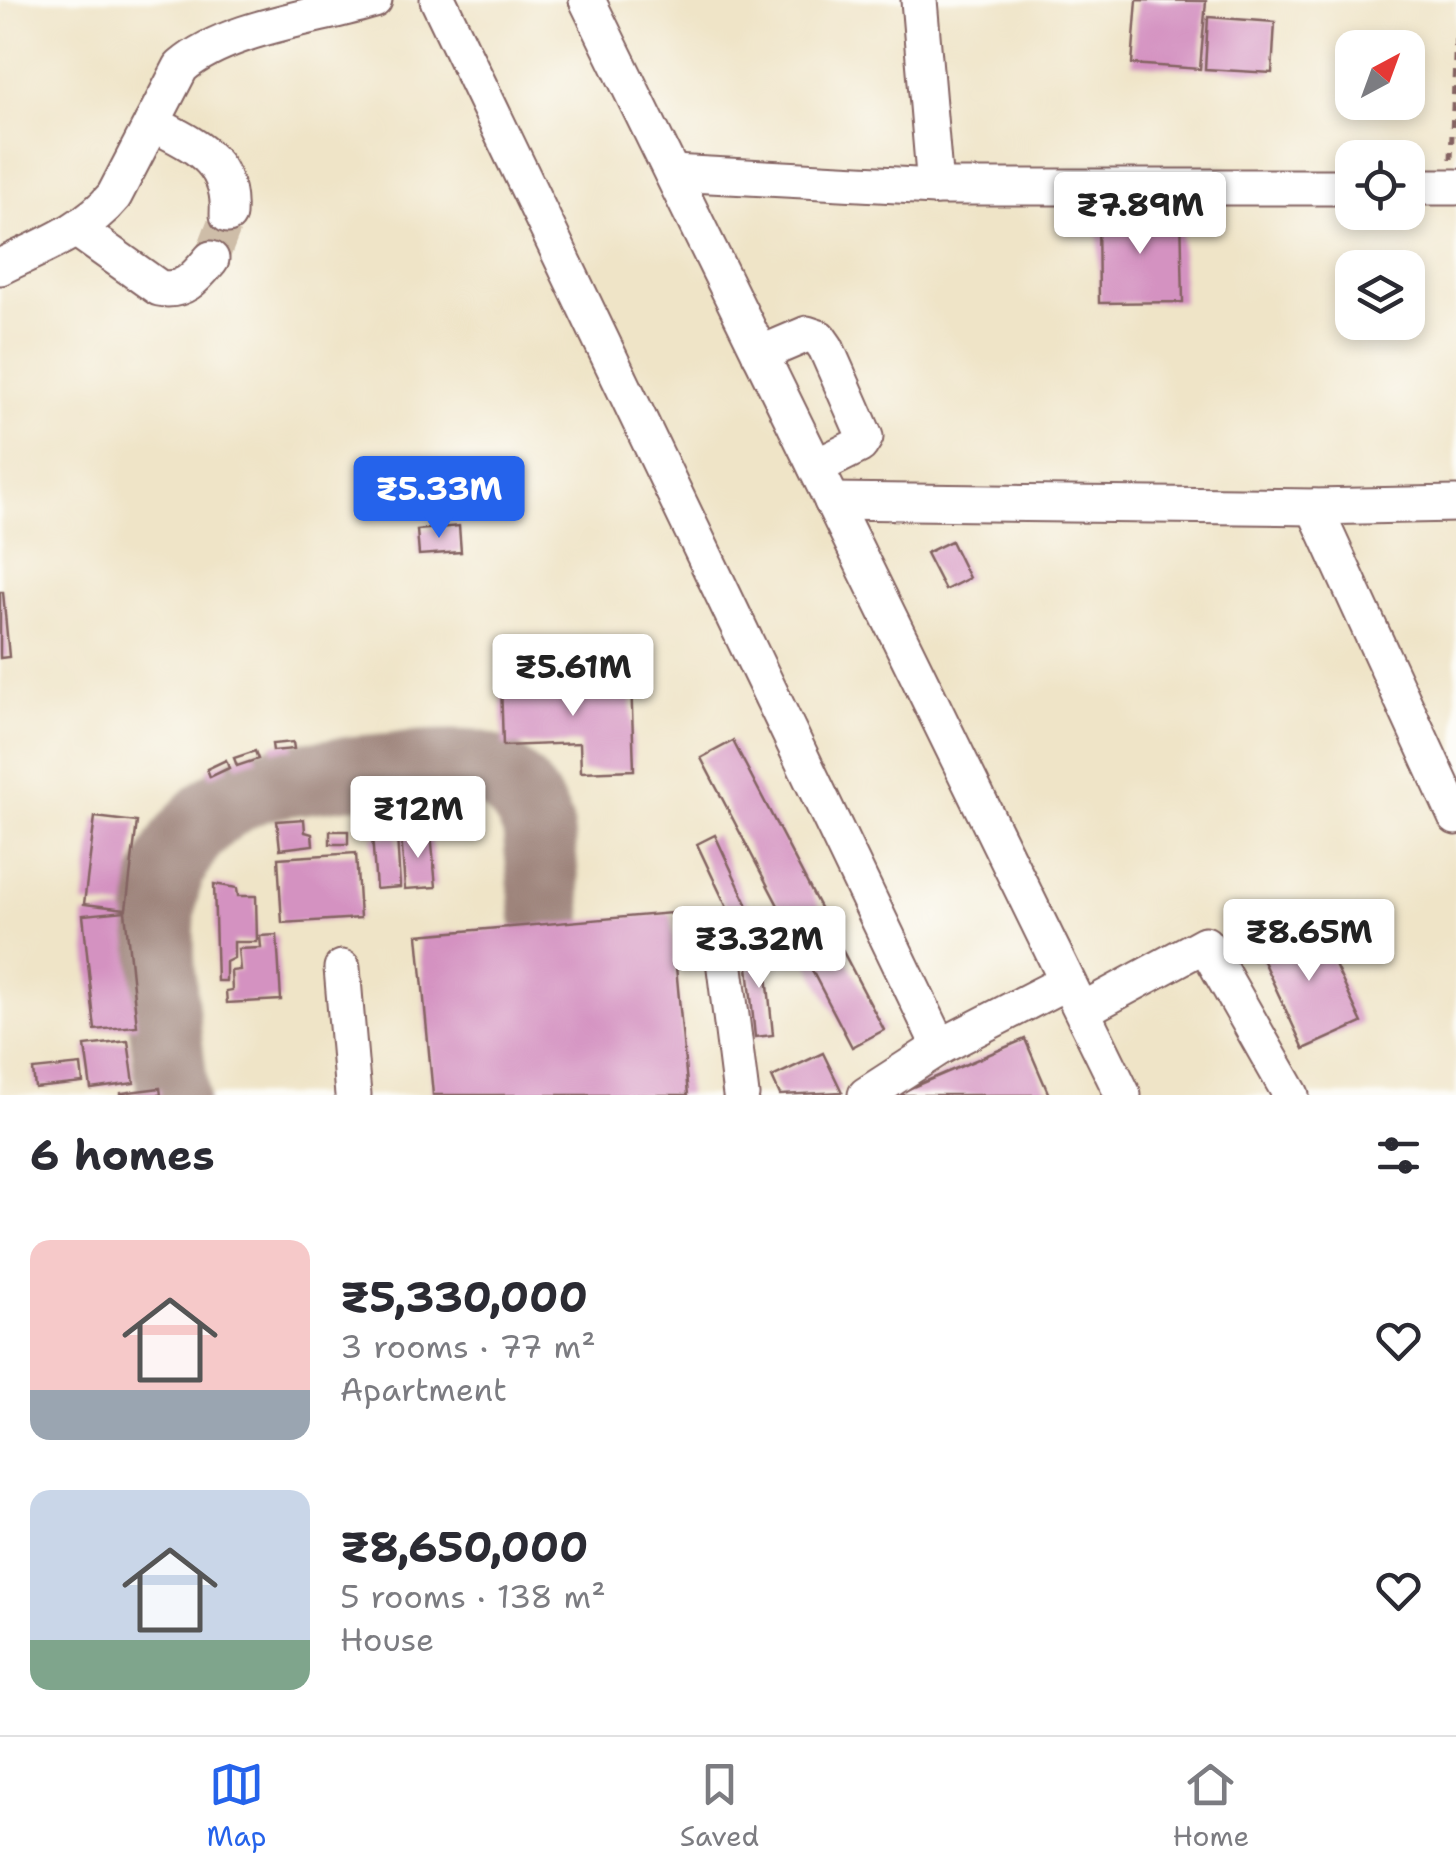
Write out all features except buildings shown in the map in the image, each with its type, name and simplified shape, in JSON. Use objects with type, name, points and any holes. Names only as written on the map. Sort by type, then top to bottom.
[{"type":"lane","points":[[0,266],[100,213],[114,196],[181,67],[198,53],[232,38],[374,0]]},
{"type":"lane","points":[[438,0],[940,1048]]},
{"type":"lane","points":[[586,0],[1123,1095]]},
{"type":"lane","points":[[919,0],[935,187]]},
{"type":"lane","points":[[152,122],[212,159],[229,197],[228,214]]},
{"type":"lane","points":[[672,174],[935,187],[1335,187]]},
{"type":"lane","points":[[1425,187],[1453,187]]},
{"type":"lane","points":[[76,229],[159,288],[173,291],[186,285],[211,259]]},
{"type":"lane","points":[[760,354],[807,334],[819,338],[826,348],[865,436],[860,445],[816,467]]},
{"type":"lane","points":[[832,502],[1314,507],[1456,504]]},
{"type":"lane","points":[[1314,507],[1456,817]]},
{"type":"lane","points":[[866,1095],[940,1048],[1205,944],[1291,1095]]},
{"type":"lane","points":[[724,960],[741,1095]]},
{"type":"lane","points":[[342,968],[353,1095]]},
{"type":"path","points":[[1453,187],[1456,32]]},
{"type":"taxiway","points":[[173,1095],[160,979],[163,891],[175,859],[194,830],[240,794],[278,782],[415,767],[468,766],[493,772],[524,799],[538,827],[547,917]]},
{"type":"tunnel","points":[[211,259],[228,215]]}]
